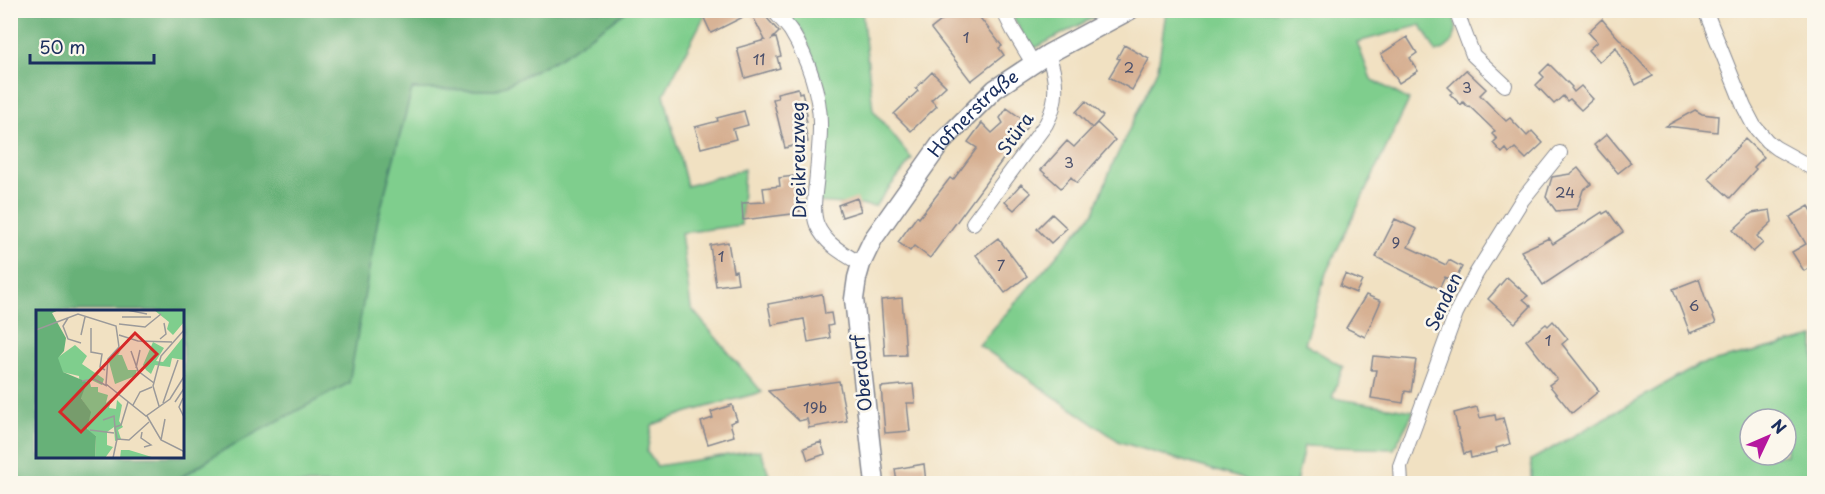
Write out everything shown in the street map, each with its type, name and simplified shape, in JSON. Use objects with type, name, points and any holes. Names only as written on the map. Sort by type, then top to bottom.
[{"type":"main road","name":"Hofnerstraße","points":[[861,264],[873,239],[941,143],[995,89],[1041,58],[1130,10]]},
{"type":"main road","name":"Oberdorf","points":[[861,264],[854,299],[875,483]]},
{"type":"street","name":"Dreikreuzweg","points":[[773,10],[790,30],[800,48],[818,98],[820,127],[816,222],[823,237],[861,264]]},
{"type":"street","name":"Stüra","points":[[973,223],[1046,124],[1053,111],[1056,96],[1054,70],[1013,30],[1003,10]]},
{"type":"street","points":[[1456,10],[1473,55],[1505,86]]},
{"type":"street","points":[[1705,10],[1744,107],[1754,126],[1776,148],[1815,170]]},
{"type":"street","name":"Senden","points":[[1401,483],[1400,466],[1456,313],[1476,274],[1522,200],[1560,153]]},
{"type":"green space","points":[[10,11],[627,11],[559,58],[496,90],[412,89],[378,219],[349,383],[222,451],[172,483],[11,483]]},
{"type":"green space","points":[[627,11],[707,11],[664,94],[687,186],[744,169],[741,225],[681,233],[691,308],[762,392],[688,412],[652,425],[647,452],[657,466],[760,450],[769,474],[749,484],[172,484],[222,451],[378,219],[412,89],[496,90],[559,58]]},
{"type":"green space","points":[[781,11],[862,11],[873,110],[912,159],[875,206],[815,202],[826,91],[802,30]]},
{"type":"green space","points":[[1010,11],[1106,11],[1035,48],[1030,47]]},
{"type":"green space","points":[[1166,11],[1451,11],[1456,24],[1456,32],[1449,45],[1440,51],[1436,52],[1421,25],[1357,42],[1371,79],[1409,100],[1326,273],[1305,344],[1343,367],[1332,398],[1414,411],[1394,449],[1304,446],[1296,483],[1256,483],[1120,442],[979,345],[1094,212],[1112,166],[1158,68]]},
{"type":"green space","points":[[1814,337],[1814,483],[1531,483],[1531,460],[1699,365]]},
{"type":"building","points":[[710,10],[760,10],[779,32],[772,39],[776,38],[781,56],[777,57],[780,68],[745,78],[737,48],[765,40],[751,13],[711,33],[704,18],[712,14]]},
{"type":"building","points":[[955,10],[974,10],[1002,46],[999,48],[1004,55],[971,81],[931,29]]},
{"type":"building","points":[[1602,19],[1653,76],[1636,85],[1616,47],[1599,62],[1588,50],[1597,42],[1588,32]]},
{"type":"building","points":[[1407,37],[1417,53],[1410,58],[1418,71],[1399,83],[1381,54]]},
{"type":"building","points":[[1124,45],[1149,59],[1132,90],[1109,77],[1120,59],[1117,58]]},
{"type":"building","points":[[1549,64],[1572,87],[1574,92],[1581,86],[1593,99],[1581,110],[1570,99],[1567,101],[1563,96],[1554,104],[1536,85],[1544,77],[1540,73]]},
{"type":"building","points":[[1466,70],[1486,89],[1480,95],[1506,121],[1510,118],[1527,136],[1532,131],[1543,143],[1526,159],[1515,148],[1509,153],[1506,149],[1502,153],[1493,143],[1497,139],[1492,134],[1495,131],[1469,106],[1463,102],[1461,105],[1450,94],[1453,92],[1448,87]]},
{"type":"building","points":[[932,72],[946,86],[931,100],[937,106],[911,131],[894,114],[918,91],[916,88]]},
{"type":"building","points":[[798,88],[799,93],[802,92],[807,115],[805,115],[807,122],[804,122],[808,142],[785,148],[773,99],[778,98],[777,93]]},
{"type":"building","points":[[1086,101],[1103,116],[1092,128],[1076,112]]},
{"type":"building","points":[[1007,108],[1029,124],[930,258],[914,246],[910,251],[898,242],[950,178],[953,180],[977,148],[968,142],[982,123],[992,133],[1003,123],[1000,118]]},
{"type":"building","points":[[1695,110],[1702,114],[1718,116],[1717,132],[1666,126]]},
{"type":"building","points":[[744,111],[748,125],[733,129],[736,139],[701,148],[695,127]]},
{"type":"building","points":[[1097,123],[1115,140],[1077,183],[1071,177],[1061,188],[1041,170],[1067,141],[1074,147]]},
{"type":"building","points":[[1607,134],[1631,163],[1618,173],[1594,145]]},
{"type":"building","points":[[1745,139],[1764,157],[1730,198],[1708,178]]},
{"type":"building","points":[[1578,168],[1591,184],[1583,190],[1577,209],[1556,211],[1546,197],[1552,177],[1570,174]]},
{"type":"building","points":[[794,176],[800,213],[743,220],[742,203],[765,202],[763,188],[780,186],[779,178]]},
{"type":"building","points":[[1021,184],[1031,193],[1014,210],[1005,202]]},
{"type":"building","points":[[857,198],[861,211],[842,217],[838,205]]},
{"type":"building","points":[[1809,206],[1815,216],[1815,264],[1804,271],[1792,252],[1806,244],[1790,217]]},
{"type":"building","points":[[1770,210],[1772,222],[1757,236],[1763,243],[1753,252],[1733,230],[1752,213]]},
{"type":"building","points":[[1608,211],[1623,232],[1543,285],[1521,251],[1549,238],[1553,244],[1602,212],[1603,214]]},
{"type":"building","points":[[1052,214],[1067,228],[1051,243],[1037,229]]},
{"type":"building","points":[[1395,219],[1417,229],[1408,247],[1446,265],[1449,260],[1462,267],[1454,282],[1445,277],[1439,289],[1376,257]]},
{"type":"building","points":[[998,238],[1027,276],[1005,293],[976,255]]},
{"type":"building","points":[[728,242],[733,271],[736,270],[738,283],[716,286],[710,245]]},
{"type":"building","points":[[1345,274],[1362,281],[1356,293],[1340,286]]},
{"type":"building","points":[[1507,277],[1528,296],[1523,299],[1531,306],[1515,323],[1488,299]]},
{"type":"building","points":[[1699,279],[1716,323],[1690,333],[1673,289]]},
{"type":"building","points":[[822,294],[825,314],[831,313],[833,325],[828,326],[830,338],[808,342],[804,319],[772,325],[768,304]]},
{"type":"building","points":[[1366,295],[1381,301],[1365,337],[1346,328]]},
{"type":"building","points":[[902,298],[906,355],[885,356],[881,300]]},
{"type":"building","points":[[1553,321],[1568,339],[1562,344],[1599,391],[1572,413],[1549,385],[1557,379],[1526,340]]},
{"type":"building","points":[[1373,356],[1416,360],[1411,392],[1405,391],[1403,403],[1371,398],[1376,370],[1371,370]]},
{"type":"building","points":[[839,381],[847,421],[809,428],[807,419],[799,421],[768,391]]},
{"type":"building","points":[[913,384],[915,403],[907,403],[910,431],[885,433],[881,387]]},
{"type":"building","points":[[732,405],[737,420],[730,423],[734,436],[708,444],[701,422],[713,418],[711,412]]},
{"type":"building","points":[[1477,407],[1480,418],[1495,415],[1496,420],[1503,418],[1510,444],[1496,448],[1497,452],[1471,458],[1470,452],[1464,454],[1454,413]]},
{"type":"building","points":[[821,442],[825,454],[808,460],[804,448]]},
{"type":"building","points":[[924,464],[926,483],[897,483],[895,469]]}]
